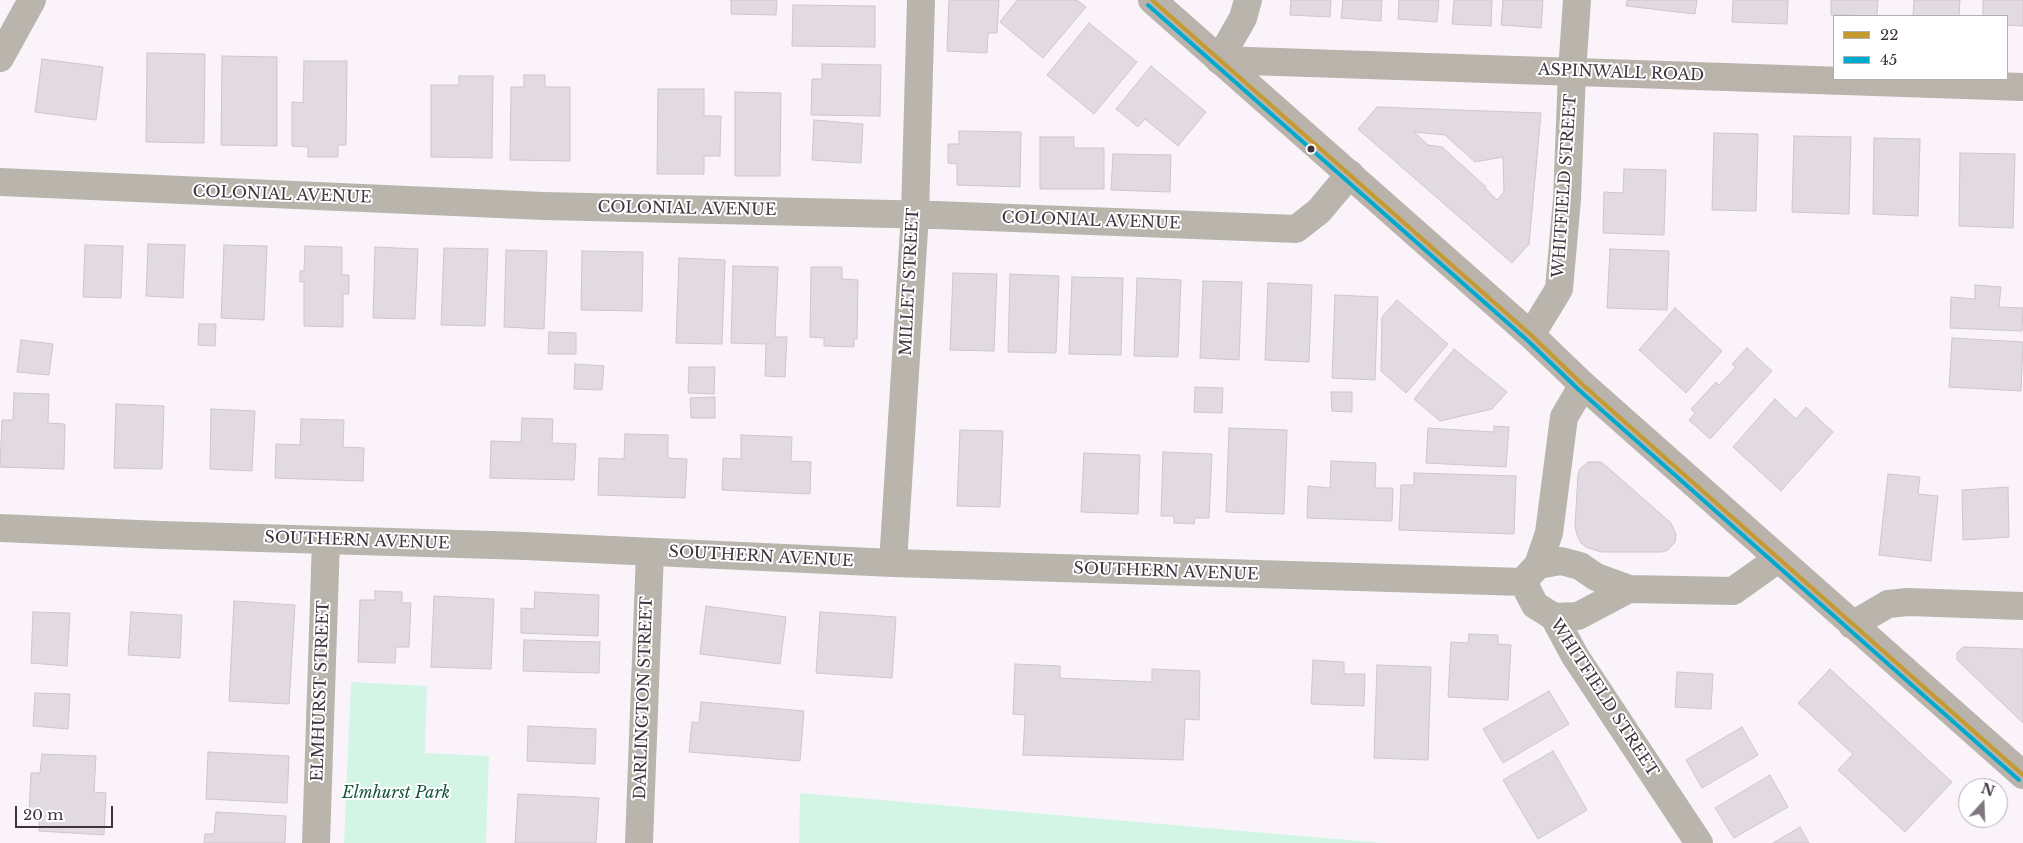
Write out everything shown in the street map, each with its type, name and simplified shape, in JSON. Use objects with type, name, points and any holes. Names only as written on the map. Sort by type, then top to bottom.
[{"type":"main road","points":[[1152,0],[1531,335],[1583,385],[2023,775]]},
{"type":"main road","name":"ASPINWALL ROAD","points":[[1219,60],[2023,87]]},
{"type":"street","points":[[0,58],[32,0]]},
{"type":"street","name":"MILLET STREET","points":[[893,564],[914,214],[921,0]]},
{"type":"street","points":[[1219,60],[1242,18],[1248,0]]},
{"type":"street","name":"WHITFIELD STREET","points":[[1531,335],[1559,290],[1577,0]]},
{"type":"street","name":"COLONIAL AVENUE","points":[[0,182],[544,206],[914,214],[1296,229],[1319,212],[1350,174]]},
{"type":"street","points":[[1530,573],[1549,533],[1564,417],[1583,385]]},
{"type":"street","name":"SOUTHERN AVENUE","points":[[0,528],[650,552],[893,564],[1530,573],[1561,561],[1580,566],[1596,577],[1629,589],[1733,591],[1778,559]]},
{"type":"street","name":"ELMHURST STREET","points":[[316,843],[326,540]]},
{"type":"street","name":"DARLINGTON STREET","points":[[639,843],[650,552]]},
{"type":"street","name":"WHITFIELD STREET","points":[[1530,573],[1536,605],[1554,617],[1576,656],[1699,843]]},
{"type":"street","name":"SOUTHERN AVENUE","points":[[1554,617],[1578,616],[1629,589]]},
{"type":"street","points":[[1852,624],[1888,604],[1908,602],[2023,606]]},
{"type":"green space","name":"Elmhurst Park","points":[[351,682],[427,686],[425,753],[489,756],[486,843],[344,843]]},
{"type":"green space","points":[[800,793],[1383,843],[799,843]]},
{"type":"building","points":[[731,0],[777,0],[776,15],[731,14]]},
{"type":"building","points":[[949,0],[999,0],[997,33],[988,33],[987,53],[947,51]]},
{"type":"building","points":[[1017,0],[1077,0],[1086,7],[1043,58],[1000,22]]},
{"type":"building","points":[[1291,0],[1331,0],[1330,17],[1290,15]]},
{"type":"building","points":[[1343,0],[1382,0],[1381,21],[1341,18]]},
{"type":"building","points":[[1399,0],[1439,0],[1437,22],[1398,19]]},
{"type":"building","points":[[1454,0],[1492,0],[1491,26],[1452,24]]},
{"type":"building","points":[[1503,0],[1543,0],[1541,28],[1501,25]]},
{"type":"building","points":[[1627,0],[1697,0],[1695,14],[1626,6]]},
{"type":"building","points":[[1733,0],[1788,0],[1787,24],[1732,22]]},
{"type":"building","points":[[1831,0],[1878,0],[1877,15],[1831,15]]},
{"type":"building","points":[[1914,0],[1960,0],[1959,15],[1913,15]]},
{"type":"building","points":[[1983,0],[2023,0],[2023,26],[2008,25],[2008,15],[1983,15]]},
{"type":"building","points":[[793,5],[875,6],[875,47],[792,46]]},
{"type":"building","points":[[1089,23],[1137,62],[1094,114],[1047,75]]},
{"type":"building","points":[[147,53],[205,54],[204,143],[146,142]]},
{"type":"building","points":[[222,56],[277,57],[277,146],[221,145]]},
{"type":"building","points":[[42,59],[103,67],[96,120],[35,112]]},
{"type":"building","points":[[304,61],[347,61],[346,145],[338,145],[338,157],[308,157],[308,147],[292,146],[292,102],[303,103]]},
{"type":"building","points":[[822,64],[881,65],[880,116],[811,115],[812,79],[822,79]]},
{"type":"building","points":[[1151,66],[1206,112],[1178,146],[1145,119],[1138,127],[1116,109]]},
{"type":"building","points":[[524,75],[545,75],[545,87],[570,87],[570,161],[510,160],[511,87],[524,87]]},
{"type":"building","points":[[459,76],[493,76],[492,158],[431,157],[431,85],[459,85]]},
{"type":"building","points":[[658,89],[704,89],[704,116],[721,116],[720,156],[704,156],[704,174],[657,174]]},
{"type":"building","points":[[735,92],[781,93],[780,176],[735,176]]},
{"type":"building","points":[[1377,107],[1541,113],[1529,244],[1512,263],[1358,129]],"holes":[[[1414,132],[1445,135],[1475,162],[1503,157],[1504,192],[1497,200],[1486,187],[1442,147],[1428,145]]]},
{"type":"building","points":[[814,120],[863,124],[861,163],[812,160]]},
{"type":"building","points":[[959,131],[1021,132],[1020,187],[957,185],[957,164],[948,163],[948,144],[959,144]]},
{"type":"building","points":[[1714,133],[1758,134],[1756,211],[1712,210]]},
{"type":"building","points":[[1794,136],[1851,137],[1849,214],[1792,212]]},
{"type":"building","points":[[1040,137],[1074,137],[1074,148],[1104,148],[1104,189],[1040,189]]},
{"type":"building","points":[[1874,138],[1920,139],[1918,216],[1873,214]]},
{"type":"building","points":[[1960,153],[2015,154],[2013,228],[1959,226]]},
{"type":"building","points":[[1113,154],[1171,155],[1170,192],[1111,190]]},
{"type":"building","points":[[1624,169],[1666,170],[1664,235],[1603,233],[1604,192],[1623,193]]},
{"type":"building","points":[[148,244],[185,245],[183,298],[146,296]]},
{"type":"building","points":[[85,245],[123,246],[121,298],[83,297]]},
{"type":"building","points":[[224,245],[267,246],[264,320],[221,318]]},
{"type":"building","points":[[305,246],[342,247],[342,275],[349,275],[349,294],[343,294],[343,327],[304,326],[304,282],[300,282],[300,271],[304,271]]},
{"type":"building","points":[[375,247],[418,249],[415,319],[373,318]]},
{"type":"building","points":[[444,248],[488,249],[485,326],[441,325]]},
{"type":"building","points":[[1610,249],[1669,251],[1667,310],[1607,308]]},
{"type":"building","points":[[506,250],[547,251],[544,329],[504,327]]},
{"type":"building","points":[[582,251],[643,252],[642,311],[581,310]]},
{"type":"building","points":[[679,258],[725,260],[722,344],[676,343]]},
{"type":"building","points":[[733,266],[778,267],[775,337],[787,337],[785,377],[765,376],[766,344],[731,343]]},
{"type":"building","points":[[811,267],[842,267],[842,279],[858,280],[857,339],[854,339],[854,347],[824,346],[824,338],[810,337]]},
{"type":"building","points":[[953,273],[997,274],[994,351],[950,350]]},
{"type":"building","points":[[1010,274],[1059,276],[1056,353],[1008,352]]},
{"type":"building","points":[[1072,277],[1123,278],[1121,355],[1069,354]]},
{"type":"building","points":[[1137,278],[1181,280],[1178,357],[1134,356]]},
{"type":"building","points":[[1203,281],[1242,282],[1239,360],[1200,358]]},
{"type":"building","points":[[1268,283],[1312,285],[1309,362],[1265,360]]},
{"type":"building","points":[[1975,285],[2001,287],[1999,307],[2023,308],[2022,331],[1950,328],[1951,297],[1975,299]]},
{"type":"building","points":[[1335,295],[1378,297],[1375,380],[1332,378]]},
{"type":"building","points":[[1397,300],[1448,344],[1406,393],[1381,371],[1382,317]]},
{"type":"building","points":[[1675,308],[1722,351],[1686,393],[1639,350]]},
{"type":"building","points":[[199,324],[216,324],[215,346],[198,345]]},
{"type":"building","points":[[549,332],[576,333],[576,354],[548,354]]},
{"type":"building","points":[[1952,338],[2023,342],[2021,391],[1949,387]]},
{"type":"building","points":[[21,340],[53,344],[49,375],[17,372]]},
{"type":"building","points":[[1747,348],[1772,371],[1710,439],[1689,420],[1695,413],[1691,409],[1716,382],[1719,385],[1736,367],[1732,364]]},
{"type":"building","points":[[1454,349],[1507,392],[1492,409],[1440,421],[1414,399]]},
{"type":"building","points":[[575,364],[604,366],[602,390],[574,389]]},
{"type":"building","points":[[689,367],[715,367],[714,394],[688,393]]},
{"type":"building","points":[[1195,387],[1223,388],[1222,413],[1194,412]]},
{"type":"building","points":[[1331,392],[1352,392],[1352,412],[1332,411]]},
{"type":"building","points":[[14,393],[49,394],[48,423],[65,424],[64,469],[0,467],[2,420],[13,420]]},
{"type":"building","points":[[715,397],[715,418],[691,418],[690,398]]},
{"type":"building","points":[[1775,399],[1796,419],[1806,407],[1833,432],[1781,491],[1733,447]]},
{"type":"building","points":[[116,404],[164,406],[162,469],[114,468]]},
{"type":"building","points":[[211,409],[255,411],[252,471],[210,469]]},
{"type":"building","points":[[522,418],[553,419],[552,443],[576,444],[574,480],[490,478],[491,441],[521,442]]},
{"type":"building","points":[[301,419],[344,420],[343,447],[364,448],[363,481],[275,478],[276,444],[300,445]]},
{"type":"building","points":[[1494,426],[1509,427],[1506,467],[1426,463],[1428,428],[1494,432]]},
{"type":"building","points":[[1229,428],[1287,430],[1284,514],[1226,512]]},
{"type":"building","points":[[960,430],[1003,431],[1000,507],[957,506]]},
{"type":"building","points":[[625,434],[668,435],[668,458],[687,459],[685,498],[598,495],[599,458],[624,459]]},
{"type":"building","points":[[741,435],[792,437],[791,461],[811,462],[810,494],[722,490],[723,458],[741,459]]},
{"type":"building","points":[[1163,452],[1212,454],[1209,518],[1195,518],[1194,524],[1174,523],[1174,516],[1161,516]]},
{"type":"building","points":[[1084,453],[1140,455],[1138,514],[1081,512]]},
{"type":"building","points":[[1331,461],[1376,463],[1375,488],[1393,488],[1392,521],[1307,518],[1308,486],[1330,488]]},
{"type":"building","points":[[1588,462],[1601,462],[1671,523],[1676,534],[1675,542],[1668,550],[1662,552],[1601,552],[1586,547],[1581,543],[1575,527],[1578,474],[1580,469]]},
{"type":"building","points":[[1414,473],[1516,476],[1514,534],[1399,530],[1401,485],[1414,485]]},
{"type":"building","points":[[1888,474],[1920,477],[1918,494],[1938,496],[1931,561],[1879,555]]},
{"type":"building","points":[[2008,487],[2009,537],[1963,540],[1962,490]]},
{"type":"building","points":[[375,591],[402,592],[402,603],[411,603],[409,647],[396,647],[395,663],[358,662],[360,600],[375,600]]},
{"type":"building","points":[[535,592],[599,595],[598,636],[521,633],[521,608],[534,609]]},
{"type":"building","points":[[434,596],[494,599],[491,669],[431,667]]},
{"type":"building","points":[[234,601],[295,605],[289,704],[229,701]]},
{"type":"building","points":[[706,606],[786,617],[780,664],[700,654]]},
{"type":"building","points":[[33,612],[70,613],[67,666],[31,663]]},
{"type":"building","points":[[131,612],[182,615],[180,658],[128,655]]},
{"type":"building","points":[[820,612],[896,617],[892,678],[816,673]]},
{"type":"building","points":[[1469,634],[1498,635],[1498,644],[1511,645],[1508,700],[1448,697],[1451,642],[1468,643]]},
{"type":"building","points":[[524,640],[600,642],[599,673],[523,671]]},
{"type":"building","points":[[1963,647],[2023,649],[2023,723],[1957,660],[1957,653]]},
{"type":"building","points":[[1313,660],[1344,662],[1344,674],[1365,674],[1364,706],[1311,704]]},
{"type":"building","points":[[1015,664],[1060,666],[1060,678],[1152,682],[1152,669],[1200,671],[1199,720],[1185,719],[1183,760],[1023,755],[1025,715],[1013,714]]},
{"type":"building","points":[[1377,665],[1431,667],[1428,760],[1374,758]]},
{"type":"building","points":[[1830,669],[1952,782],[1905,832],[1838,770],[1853,754],[1798,703]]},
{"type":"building","points":[[1677,672],[1713,674],[1711,709],[1675,707]]},
{"type":"building","points":[[1549,691],[1569,724],[1503,763],[1483,729]]},
{"type":"building","points":[[35,693],[70,694],[68,729],[33,726]]},
{"type":"building","points":[[701,702],[804,711],[800,761],[689,752],[692,722],[699,723]]},
{"type":"building","points":[[528,726],[596,729],[595,764],[527,761]]},
{"type":"building","points":[[1742,727],[1758,755],[1702,788],[1686,760]]},
{"type":"building","points":[[1553,751],[1587,810],[1538,839],[1503,780]]},
{"type":"building","points":[[208,752],[289,756],[287,803],[206,799]]},
{"type":"building","points":[[42,754],[96,756],[94,792],[106,793],[104,835],[39,831],[40,813],[29,813],[31,773],[40,773]]},
{"type":"building","points":[[1770,775],[1788,807],[1734,838],[1715,808]]},
{"type":"building","points":[[518,794],[599,798],[596,843],[515,843]]},
{"type":"building","points":[[216,812],[286,816],[285,843],[204,843],[205,834],[214,834]]},
{"type":"building","points":[[1800,827],[1809,843],[1773,843]]},
{"type":"transit line","name":"22","points":[[1152,0],[1531,335],[1583,385],[2023,775]]},
{"type":"transit line","name":"45","points":[[1148,5],[1527,340],[1579,390],[2019,780]]}]
